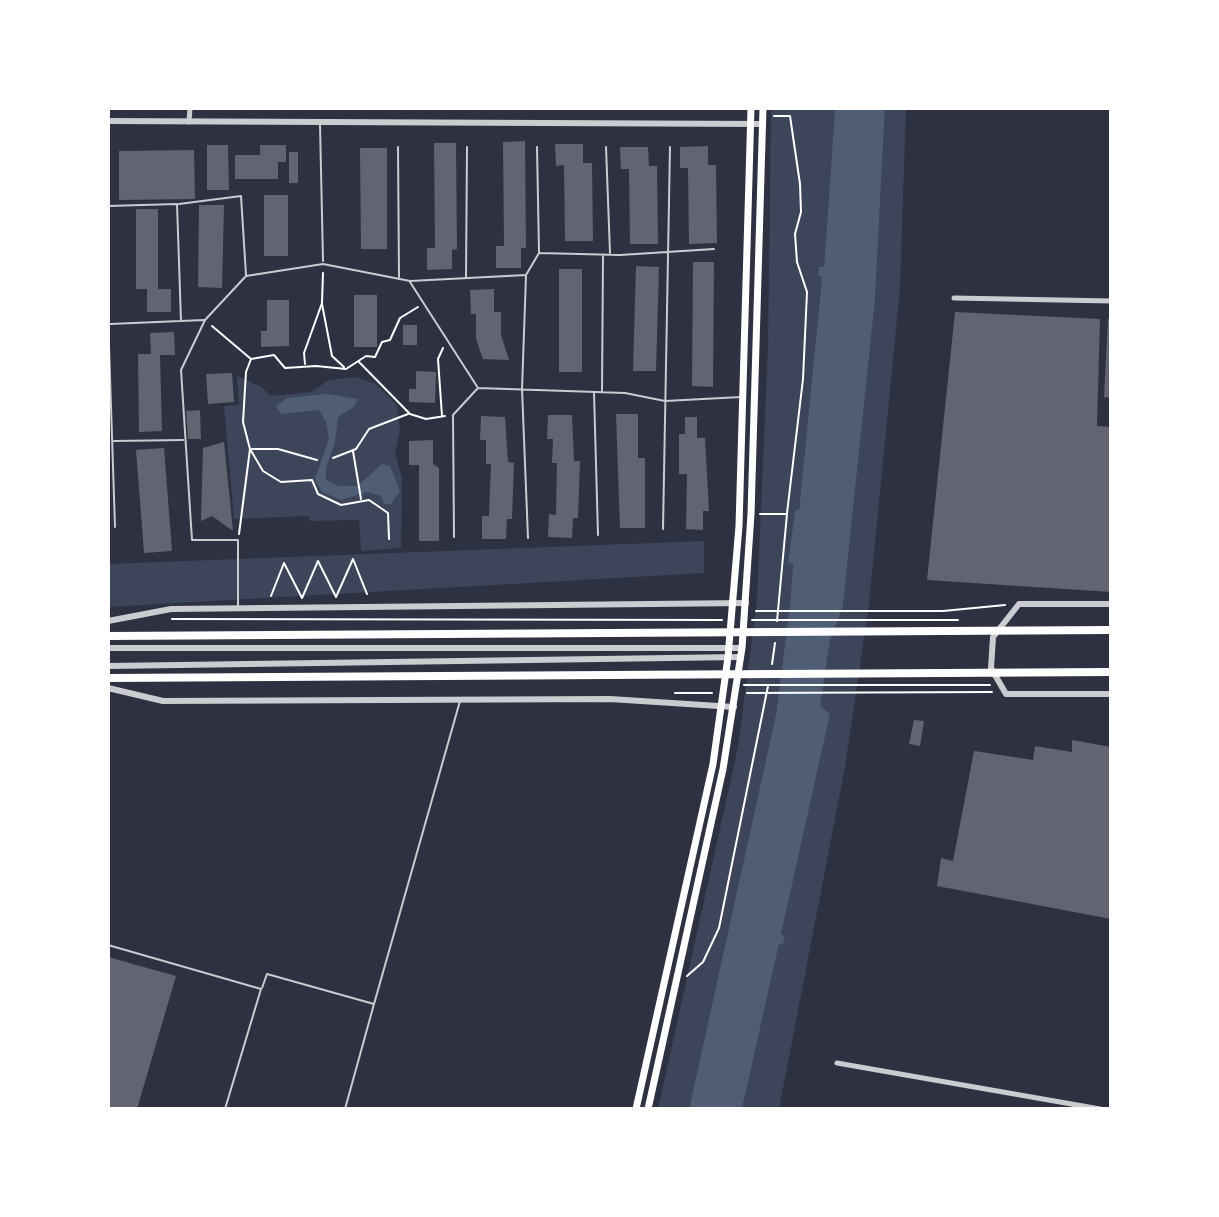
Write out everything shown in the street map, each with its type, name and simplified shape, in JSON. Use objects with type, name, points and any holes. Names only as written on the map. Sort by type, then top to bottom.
[{"type":"main road","points":[[636,1109],[713,764],[728,657],[734,603],[751,108]]},
{"type":"main road","points":[[648,1109],[734,707],[742,648],[751,514],[762,116]]},
{"type":"main road","points":[[108,636],[1111,630]]},
{"type":"main road","points":[[108,678],[1111,672]]},
{"type":"street","points":[[189,122],[190,108]]},
{"type":"street","points":[[108,121],[750,124],[762,116]]},
{"type":"street","points":[[954,298],[1111,301]]},
{"type":"street","points":[[108,621],[171,609],[623,607],[746,603]]},
{"type":"street","points":[[1111,604],[1019,604],[993,637],[991,668],[1006,694],[1111,694]]},
{"type":"street","points":[[108,648],[742,648]]},
{"type":"street","points":[[108,666],[740,657]]},
{"type":"street","points":[[108,688],[163,701],[610,699],[734,707]]},
{"type":"street","points":[[837,1063],[1100,1109]]},
{"type":"lane","points":[[320,123],[323,264]]},
{"type":"lane","points":[[398,147],[399,279]]},
{"type":"lane","points":[[466,278],[467,147]]},
{"type":"lane","points":[[528,538],[522,389],[526,275],[539,253],[537,147]]},
{"type":"lane","points":[[606,147],[610,254]]},
{"type":"lane","points":[[663,529],[670,147]]},
{"type":"lane","points":[[108,206],[177,204],[241,196],[246,276]]},
{"type":"lane","points":[[177,204],[181,321]]},
{"type":"lane","points":[[539,253],[610,254],[714,249]]},
{"type":"lane","points":[[602,392],[603,254]]},
{"type":"lane","points":[[238,609],[238,540],[192,540],[181,370],[205,320],[246,276],[323,264],[410,281],[526,275]]},
{"type":"lane","points":[[410,281],[478,388]]},
{"type":"lane","points":[[108,316],[115,527]]},
{"type":"lane","points":[[108,324],[205,320]]},
{"type":"lane","points":[[454,537],[453,415],[478,388],[602,392],[665,401],[742,397]]},
{"type":"lane","points":[[594,392],[598,535]]},
{"type":"lane","points":[[112,441],[185,440]]},
{"type":"lane","points":[[345,1109],[461,698]]},
{"type":"lane","points":[[108,945],[261,989]]},
{"type":"lane","points":[[225,1109],[267,974],[374,1004]]},
{"type":"path","points":[[762,116],[790,116],[800,184],[801,212],[795,234],[797,262],[807,292],[803,379],[777,624]]},
{"type":"path","points":[[323,264],[322,303],[332,356],[346,369]]},
{"type":"path","points":[[305,365],[304,353],[322,303]]},
{"type":"path","points":[[251,359],[274,355],[285,368],[305,365],[346,369],[358,361],[375,357],[382,342],[390,340],[400,318],[424,303]]},
{"type":"path","points":[[205,320],[251,359]]},
{"type":"path","points":[[442,417],[438,359],[440,350],[450,344]]},
{"type":"path","points":[[251,359],[246,372],[243,422],[250,449],[263,471],[281,482],[312,480],[318,494],[341,505],[369,500],[388,513],[389,539]]},
{"type":"path","points":[[358,361],[410,414],[426,419],[453,415]]},
{"type":"path","points":[[333,458],[353,450],[369,429],[410,414]]},
{"type":"path","points":[[250,449],[278,449],[317,460]]},
{"type":"path","points":[[238,540],[250,449]]},
{"type":"path","points":[[353,450],[362,500]]},
{"type":"path","points":[[751,514],[787,514]]},
{"type":"path","points":[[271,596],[284,563],[302,598],[318,561],[336,597],[353,559],[367,594]]},
{"type":"path","points":[[754,611],[943,611],[1019,604]]},
{"type":"path","points":[[162,619],[725,620]]},
{"type":"path","points":[[741,620],[964,620]]},
{"type":"path","points":[[771,667],[776,638]]},
{"type":"path","points":[[676,985],[703,962],[719,928],[768,682]]},
{"type":"path","points":[[744,685],[1004,684]]},
{"type":"path","points":[[745,693],[933,691],[1006,694]]},
{"type":"path","points":[[667,693],[714,693]]},
{"type":"shaded area","points":[[771,108],[835,108],[824,267],[819,267],[818,275],[822,276],[799,510],[795,510],[788,563],[793,564],[790,605],[776,714],[689,1109],[658,1109],[738,747],[757,600],[768,346]]},
{"type":"shaded area","points":[[835,108],[885,108],[875,300],[843,606],[830,641],[820,706],[830,714],[781,934],[785,936],[783,944],[779,944],[742,1109],[689,1109],[776,714],[790,605],[793,564],[788,563],[795,510],[799,510],[822,277],[818,276],[819,267],[824,267]]},
{"type":"shaded area","points":[[885,108],[906,108],[900,288],[869,604],[845,767],[779,1109],[742,1109],[779,943],[785,936],[781,935],[830,641],[843,606],[875,300]]},
{"type":"shaded area","points":[[237,376],[260,386],[271,396],[311,392],[329,380],[356,377],[376,384],[397,405],[400,430],[395,453],[402,478],[401,548],[361,551],[359,520],[310,521],[309,516],[234,519],[224,406],[239,405]]},
{"type":"shaded area","points":[[326,394],[358,399],[354,407],[338,417],[326,480],[339,486],[358,486],[382,464],[390,466],[400,491],[391,504],[384,504],[381,496],[367,492],[341,500],[322,492],[315,479],[329,439],[326,422],[319,410],[281,414],[276,406],[287,398]]},
{"type":"shaded area","points":[[704,541],[704,573],[108,607],[108,564]]},
{"type":"building","points":[[525,141],[526,248],[521,248],[521,268],[496,268],[496,246],[504,246],[503,142]]},
{"type":"building","points":[[434,143],[456,143],[457,249],[452,250],[452,269],[427,270],[427,248],[435,248]]},
{"type":"building","points":[[555,144],[583,144],[583,163],[592,163],[593,241],[565,241],[564,165],[556,166]]},
{"type":"building","points":[[207,145],[228,145],[229,190],[207,190]]},
{"type":"building","points":[[260,145],[286,145],[286,162],[278,162],[278,179],[235,179],[235,155],[260,155]]},
{"type":"building","points":[[708,146],[708,165],[716,165],[717,243],[689,244],[688,168],[680,168],[680,147]]},
{"type":"building","points":[[620,147],[648,147],[649,166],[657,166],[658,244],[630,244],[629,169],[621,169]]},
{"type":"building","points":[[360,148],[387,148],[387,249],[361,249]]},
{"type":"building","points":[[194,150],[195,199],[119,200],[119,151]]},
{"type":"building","points":[[289,152],[298,152],[298,183],[289,183]]},
{"type":"building","points":[[264,195],[288,195],[288,256],[264,256]]},
{"type":"building","points":[[199,205],[224,205],[222,288],[198,287]]},
{"type":"building","points":[[136,209],[158,209],[158,289],[171,289],[171,312],[147,312],[147,289],[136,289]]},
{"type":"building","points":[[693,262],[714,262],[713,387],[692,386]]},
{"type":"building","points":[[636,266],[659,267],[656,371],[633,371]]},
{"type":"building","points":[[559,269],[582,269],[582,372],[559,372]]},
{"type":"building","points":[[494,289],[494,312],[501,312],[501,335],[509,360],[483,359],[476,339],[476,314],[471,314],[470,290]]},
{"type":"building","points":[[354,295],[377,295],[377,347],[354,347]]},
{"type":"building","points":[[267,300],[289,300],[289,346],[261,347],[261,331],[267,331]]},
{"type":"building","points":[[955,312],[1100,319],[1097,426],[1111,427],[1111,592],[927,580]]},
{"type":"building","points":[[1108,318],[1111,318],[1111,398],[1104,397]]},
{"type":"building","points":[[403,325],[417,325],[417,345],[403,345]]},
{"type":"building","points":[[174,332],[175,355],[160,355],[162,431],[139,432],[138,354],[151,354],[150,333]]},
{"type":"building","points":[[416,371],[436,372],[435,403],[409,402],[409,389],[416,389]]},
{"type":"building","points":[[232,373],[234,402],[208,404],[206,374]]},
{"type":"building","points":[[200,410],[201,439],[188,439],[186,411]]},
{"type":"building","points":[[616,414],[638,414],[638,458],[645,458],[645,528],[620,528]]},
{"type":"building","points":[[548,415],[572,415],[574,461],[580,461],[578,518],[573,518],[572,538],[548,537],[549,514],[556,515],[557,463],[552,463],[553,439],[547,439]]},
{"type":"building","points":[[481,416],[505,417],[508,462],[514,463],[512,519],[507,519],[506,539],[482,539],[482,516],[489,516],[491,464],[486,464],[486,440],[480,440]]},
{"type":"building","points":[[685,417],[697,417],[697,438],[705,438],[709,511],[703,511],[703,530],[686,529],[687,474],[679,474],[679,434],[685,434]]},
{"type":"building","points":[[433,440],[433,464],[439,468],[439,541],[419,541],[419,465],[409,465],[409,441]]},
{"type":"building","points":[[224,442],[233,531],[212,516],[201,521],[203,448]]},
{"type":"building","points":[[164,448],[172,551],[144,553],[136,450]]},
{"type":"building","points":[[914,720],[924,721],[920,746],[909,744]]},
{"type":"building","points":[[1072,740],[1111,747],[1111,919],[937,886],[941,858],[953,861],[974,751],[1033,760],[1035,746],[1072,752]]},
{"type":"building","points":[[108,957],[176,976],[137,1109],[108,1109]]}]
